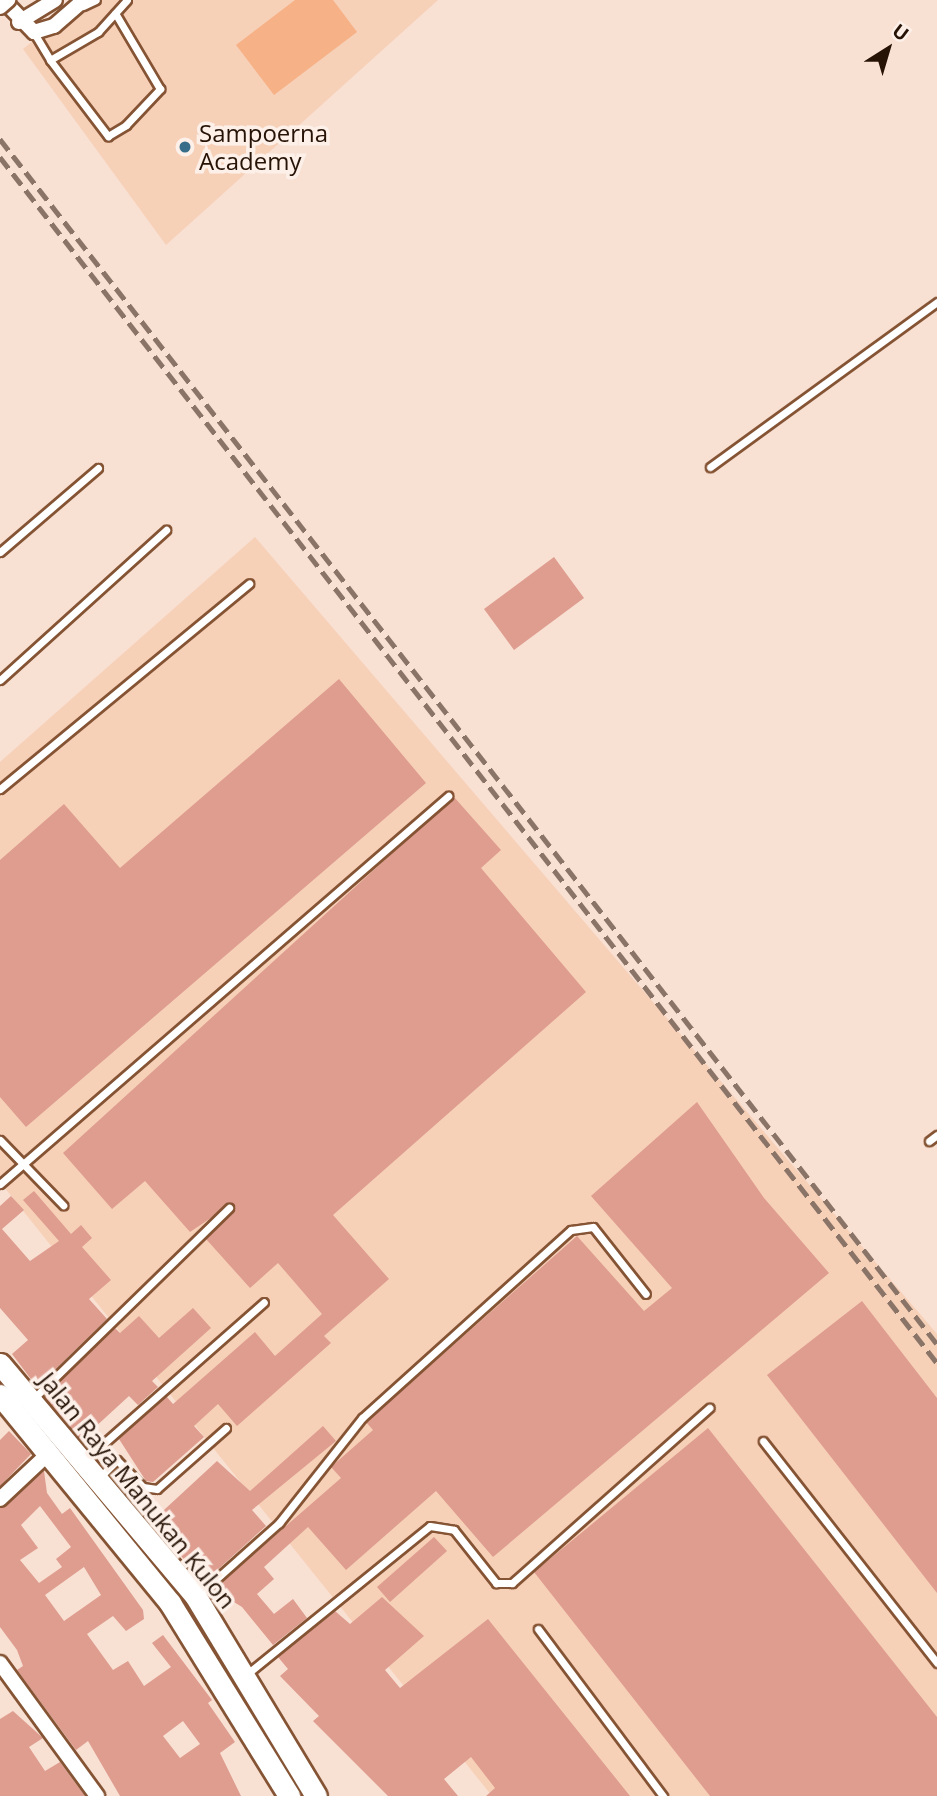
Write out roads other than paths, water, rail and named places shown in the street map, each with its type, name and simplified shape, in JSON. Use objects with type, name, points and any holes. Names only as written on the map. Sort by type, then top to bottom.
[{"type":"main road","name":"Jalan Raya Manukan Kulon","points":[[0,1364],[86,1459],[197,1597],[247,1674],[316,1796]]},
{"type":"main road","name":"Jalan Raya Manukan Kulon","points":[[0,1395],[50,1452],[176,1613],[289,1796]]},
{"type":"street","points":[[3,0],[19,22],[33,32],[54,26],[82,1]]},
{"type":"street","points":[[0,7],[8,0]]},
{"type":"street","points":[[19,22],[55,0]]},
{"type":"street","points":[[0,1499],[50,1452]]},
{"type":"street","points":[[0,1663],[97,1796]]},
{"type":"lane","points":[[82,1],[85,7],[96,0]]},
{"type":"lane","points":[[50,60],[98,32],[127,0]]},
{"type":"lane","points":[[33,32],[50,60],[108,136],[126,125],[160,89],[115,13]]},
{"type":"lane","points":[[710,467],[937,302]]},
{"type":"lane","points":[[0,552],[98,468]]},
{"type":"lane","points":[[0,680],[166,530]]},
{"type":"lane","points":[[0,789],[249,584]]},
{"type":"lane","points":[[0,1184],[21,1162],[448,796]]},
{"type":"lane","points":[[929,1141],[937,1135]]},
{"type":"lane","points":[[0,1140],[63,1205]]},
{"type":"lane","points":[[32,1399],[229,1208]]},
{"type":"lane","points":[[197,1597],[279,1523],[362,1418],[572,1230],[593,1227],[646,1294]]},
{"type":"lane","points":[[86,1459],[264,1302]]},
{"type":"lane","points":[[247,1674],[430,1526],[454,1530],[496,1583],[512,1583],[709,1408]]},
{"type":"lane","points":[[100,1478],[117,1460],[144,1487],[157,1489],[226,1428]]},
{"type":"lane","points":[[764,1441],[937,1663]]},
{"type":"lane","points":[[538,1629],[663,1796]]},
{"type":"railway","points":[[0,139],[937,1344]]},
{"type":"railway","points":[[0,157],[937,1363]]},
{"type":"place","name":"Sampoerna Academy","points":[[185,147]]}]
